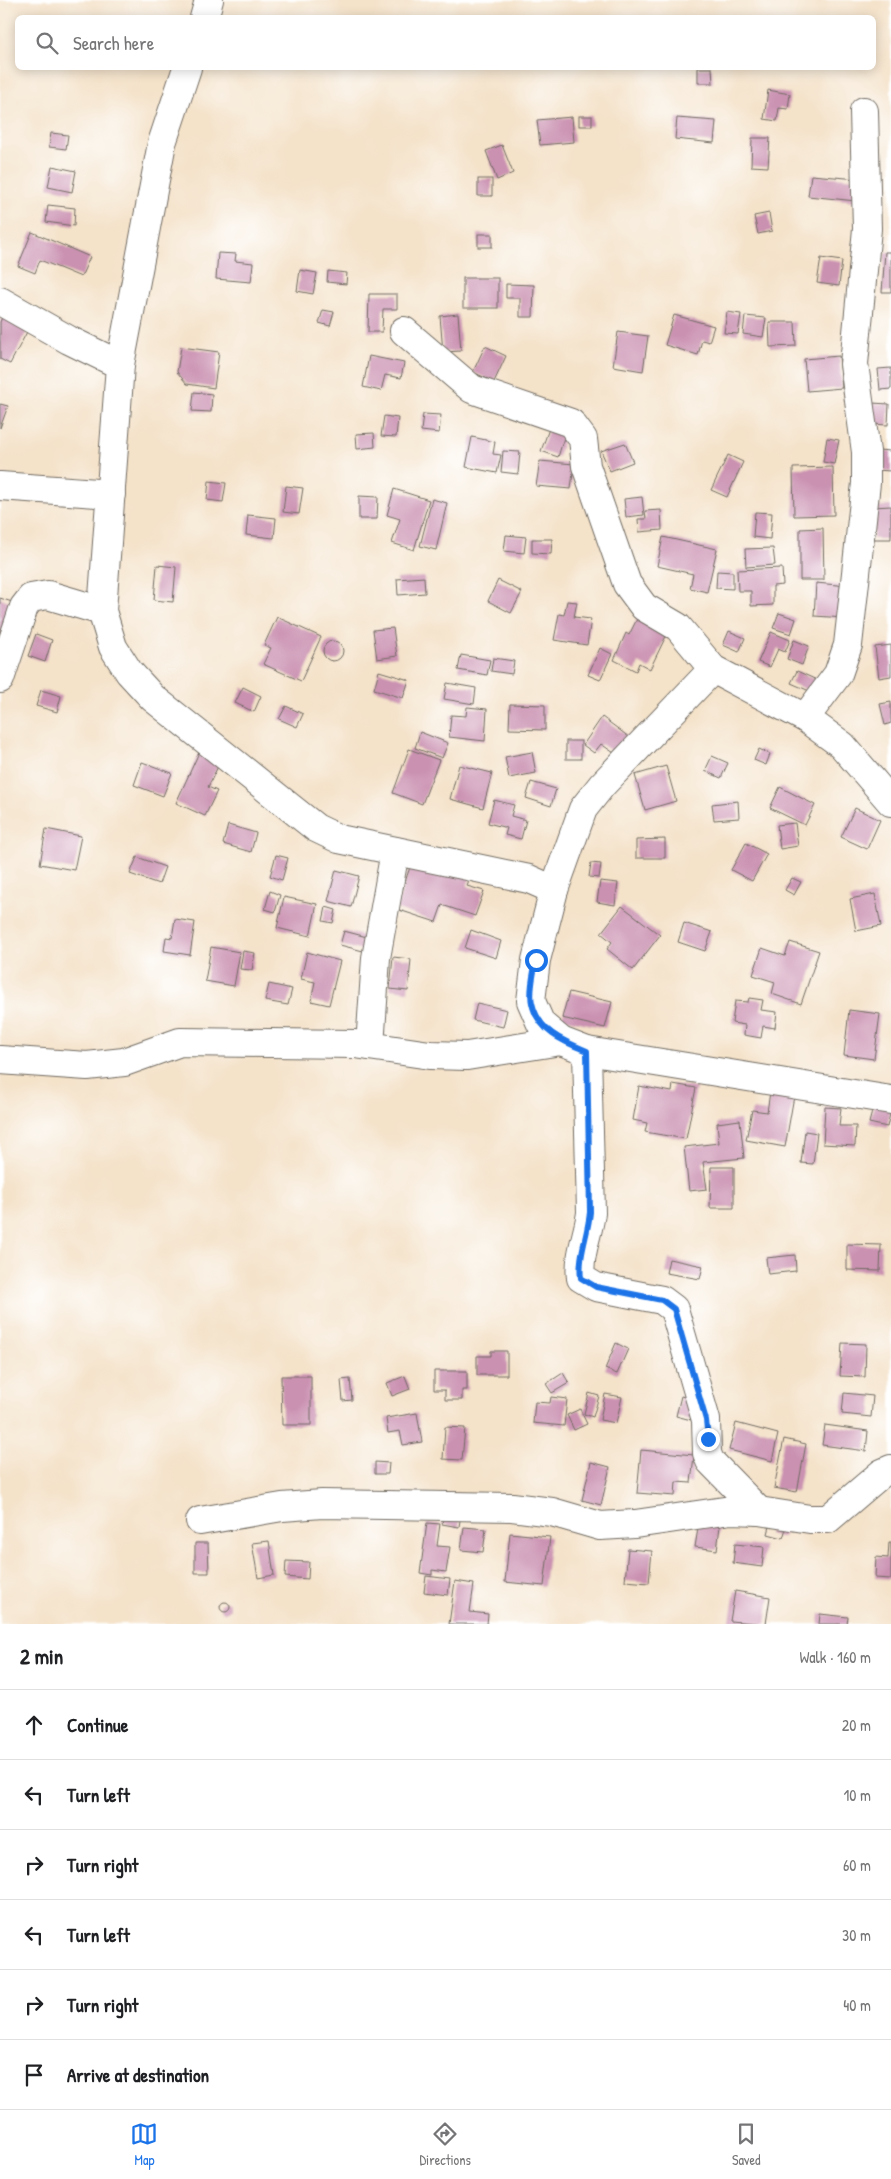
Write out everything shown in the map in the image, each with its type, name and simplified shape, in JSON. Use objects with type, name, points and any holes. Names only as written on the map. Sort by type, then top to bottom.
[{"type":"street","points":[[205,15],[209,0]]},
{"type":"street","points":[[186,70],[162,143],[120,365],[102,610],[113,647],[129,672],[153,698],[316,828],[339,839],[529,878],[554,890]]},
{"type":"street","points":[[805,718],[838,674],[848,645],[866,483],[866,452],[854,364],[867,230],[864,111]]},
{"type":"street","points":[[0,301],[69,340],[120,365]]},
{"type":"street","points":[[404,331],[472,389],[571,423],[583,439],[586,466],[627,584],[644,607],[678,627],[713,669],[805,718],[842,745],[891,802]]},
{"type":"street","points":[[0,486],[111,494]]},
{"type":"street","points":[[0,679],[24,607],[31,598],[48,595],[102,610]]},
{"type":"street","points":[[713,669],[602,785],[583,809],[554,890],[536,960],[531,1001],[541,1024],[561,1041],[587,1051],[891,1100]]},
{"type":"street","points":[[370,1046],[376,958],[394,851]]},
{"type":"street","points":[[0,1060],[88,1066],[124,1062],[180,1042],[356,1044],[430,1055],[467,1056],[561,1041]]},
{"type":"street","points":[[587,1051],[590,1212],[589,1229],[579,1265],[581,1278],[596,1287],[662,1300],[674,1309],[706,1420],[707,1453],[710,1461],[759,1511]]},
{"type":"street","points":[[200,1521],[282,1507],[322,1504],[512,1507],[552,1512],[600,1526],[635,1524],[732,1510],[759,1511],[810,1520],[828,1519],[882,1473],[891,1469]]},
{"type":"building","points":[[698,70],[712,70],[713,83],[698,83]]},
{"type":"building","points":[[768,90],[790,94],[788,109],[779,108],[777,121],[764,119]]},
{"type":"building","points":[[579,116],[592,116],[592,126],[579,126]]},
{"type":"building","points":[[572,117],[574,142],[540,145],[537,120]]},
{"type":"building","points":[[677,118],[716,121],[714,143],[675,139]]},
{"type":"building","points":[[51,133],[68,135],[66,149],[49,147]]},
{"type":"building","points":[[752,138],[770,138],[768,167],[751,166]]},
{"type":"building","points":[[502,145],[513,173],[497,180],[486,151]]},
{"type":"building","points":[[52,166],[76,171],[72,192],[48,187]]},
{"type":"building","points":[[811,175],[858,179],[856,201],[808,196]]},
{"type":"building","points":[[478,179],[492,179],[492,196],[478,196]]},
{"type":"building","points":[[48,205],[75,208],[74,226],[46,222]]},
{"type":"building","points":[[769,213],[772,231],[758,234],[754,216]]},
{"type":"building","points":[[32,232],[90,257],[81,277],[40,260],[35,273],[18,266]]},
{"type":"building","points":[[478,234],[492,234],[492,247],[478,247]]},
{"type":"building","points":[[885,252],[891,252],[891,292],[882,292]]},
{"type":"building","points":[[218,253],[236,254],[235,261],[253,263],[251,282],[216,279]]},
{"type":"building","points":[[821,258],[842,261],[839,286],[817,283]]},
{"type":"building","points":[[300,270],[317,273],[313,294],[297,291]]},
{"type":"building","points":[[328,271],[347,273],[346,284],[327,282]]},
{"type":"building","points":[[463,278],[498,278],[498,308],[463,308]]},
{"type":"building","points":[[506,284],[534,285],[533,317],[520,317],[520,298],[506,298]]},
{"type":"building","points":[[369,294],[397,294],[397,309],[383,309],[382,332],[368,332]]},
{"type":"building","points":[[323,310],[334,312],[330,326],[319,323]]},
{"type":"building","points":[[727,312],[741,314],[738,334],[724,333]]},
{"type":"building","points":[[458,314],[461,351],[443,352],[440,316]]},
{"type":"building","points":[[3,315],[29,328],[10,364],[0,359],[0,322]]},
{"type":"building","points":[[674,315],[714,326],[709,342],[702,340],[698,355],[665,345]]},
{"type":"building","points":[[745,316],[766,318],[763,337],[743,334]]},
{"type":"building","points":[[769,322],[795,322],[796,346],[770,347]]},
{"type":"building","points":[[618,332],[648,336],[643,371],[613,366]]},
{"type":"building","points":[[485,346],[506,356],[494,382],[473,372]]},
{"type":"building","points":[[181,347],[219,352],[214,388],[187,384],[177,372]]},
{"type":"building","points":[[369,356],[404,363],[401,378],[385,375],[381,391],[363,387]]},
{"type":"building","points":[[839,356],[842,388],[807,391],[804,359]]},
{"type":"building","points":[[891,368],[891,389],[880,390],[878,369]]},
{"type":"building","points":[[194,392],[212,394],[211,412],[192,411]]},
{"type":"building","points":[[872,403],[889,404],[888,425],[871,424]]},
{"type":"building","points":[[0,404],[8,406],[0,428]]},
{"type":"building","points":[[423,414],[441,415],[439,433],[421,431]]},
{"type":"building","points":[[384,416],[398,418],[396,437],[381,436]]},
{"type":"building","points":[[550,426],[566,431],[558,457],[541,451]]},
{"type":"building","points":[[374,433],[375,447],[357,449],[356,434]]},
{"type":"building","points":[[472,437],[495,442],[493,454],[501,455],[497,473],[466,467]]},
{"type":"building","points":[[827,438],[839,440],[834,464],[823,462]]},
{"type":"building","points":[[625,443],[633,462],[610,471],[601,451]]},
{"type":"building","points":[[878,450],[891,451],[891,471],[876,470]]},
{"type":"building","points":[[503,451],[520,452],[518,474],[501,472]]},
{"type":"building","points":[[728,455],[743,462],[727,497],[711,490]]},
{"type":"building","points":[[540,461],[574,464],[571,489],[536,486]]},
{"type":"building","points":[[833,467],[834,515],[794,516],[793,468]]},
{"type":"building","points":[[209,481],[226,483],[223,502],[207,500]]},
{"type":"building","points":[[286,486],[303,488],[299,514],[283,512]]},
{"type":"building","points":[[394,489],[429,500],[414,550],[392,543],[400,519],[387,515]]},
{"type":"building","points":[[359,496],[378,497],[377,519],[359,519]]},
{"type":"building","points":[[642,497],[644,515],[626,517],[624,499]]},
{"type":"building","points":[[432,499],[447,503],[436,550],[420,546]]},
{"type":"building","points":[[891,506],[891,539],[873,539],[873,507]]},
{"type":"building","points":[[661,510],[662,530],[639,532],[638,519],[646,519],[645,511]]},
{"type":"building","points":[[755,512],[772,513],[770,539],[753,537]]},
{"type":"building","points":[[248,515],[276,518],[274,538],[246,535]]},
{"type":"building","points":[[823,528],[824,580],[800,580],[800,529]]},
{"type":"building","points":[[506,535],[526,537],[524,553],[504,551]]},
{"type":"building","points":[[663,537],[717,549],[707,592],[690,588],[693,574],[657,566]]},
{"type":"building","points":[[532,539],[552,539],[551,554],[532,553]]},
{"type":"building","points":[[773,548],[775,565],[746,567],[745,549]]},
{"type":"building","points":[[157,565],[176,567],[173,602],[154,600]]},
{"type":"building","points":[[782,568],[783,585],[773,586],[773,605],[751,606],[751,591],[738,591],[737,570]]},
{"type":"building","points":[[717,571],[733,572],[733,589],[716,588]]},
{"type":"building","points":[[424,577],[425,593],[398,595],[397,579]]},
{"type":"building","points":[[498,580],[522,592],[511,613],[488,601]]},
{"type":"building","points":[[816,583],[848,586],[845,618],[814,616]]},
{"type":"building","points":[[0,598],[18,604],[0,636]]},
{"type":"building","points":[[567,601],[577,602],[574,617],[591,619],[587,645],[554,640],[559,614],[564,615]]},
{"type":"building","points":[[779,613],[796,619],[791,634],[773,628]]},
{"type":"building","points":[[277,617],[321,637],[301,681],[263,664],[271,648],[264,645]]},
{"type":"building","points":[[638,617],[668,632],[650,669],[639,663],[636,671],[614,660],[626,633],[629,635]]},
{"type":"building","points":[[393,628],[397,656],[377,659],[373,630]]},
{"type":"building","points":[[729,631],[745,638],[739,652],[723,645]]},
{"type":"building","points":[[771,632],[790,640],[785,652],[778,649],[770,667],[758,662]]},
{"type":"building","points":[[36,634],[52,640],[45,662],[28,656]]},
{"type":"building","points":[[794,640],[809,646],[802,665],[787,659]]},
{"type":"building","points":[[333,641],[340,644],[343,651],[340,658],[333,661],[326,658],[323,651],[326,644]]},
{"type":"building","points":[[891,645],[891,676],[879,678],[875,647]]},
{"type":"building","points":[[600,648],[612,654],[600,680],[588,675]]},
{"type":"building","points":[[461,655],[490,660],[487,675],[458,670]]},
{"type":"building","points":[[493,658],[514,661],[512,674],[491,671]]},
{"type":"building","points":[[379,671],[409,680],[403,698],[374,689]]},
{"type":"building","points":[[797,671],[819,681],[814,693],[791,683]]},
{"type":"building","points":[[447,683],[476,688],[474,704],[444,699]]},
{"type":"building","points":[[243,687],[261,696],[254,712],[235,703]]},
{"type":"building","points":[[41,690],[61,696],[57,712],[36,706]]},
{"type":"building","points":[[891,702],[891,723],[885,725],[880,704]]},
{"type":"building","points":[[510,704],[545,705],[545,730],[509,729]]},
{"type":"building","points":[[286,706],[303,714],[297,727],[279,719]]},
{"type":"building","points":[[467,707],[487,709],[485,741],[449,737],[451,715],[466,716]]},
{"type":"building","points":[[602,717],[629,737],[617,755],[601,744],[594,753],[583,745]]},
{"type":"building","points":[[420,732],[448,743],[442,758],[415,748]]},
{"type":"building","points":[[566,741],[581,741],[581,759],[566,759]]},
{"type":"building","points":[[201,748],[222,758],[208,787],[217,791],[205,816],[176,803]]},
{"type":"building","points":[[409,749],[439,760],[422,804],[393,793]]},
{"type":"building","points":[[759,749],[770,754],[766,765],[754,760]]},
{"type":"building","points":[[532,752],[536,773],[509,778],[505,757]]},
{"type":"building","points":[[712,756],[728,763],[721,778],[705,771]]},
{"type":"building","points":[[142,762],[172,773],[163,796],[134,785]]},
{"type":"building","points":[[459,765],[492,773],[483,808],[450,799]]},
{"type":"building","points":[[666,766],[676,801],[645,810],[635,775]]},
{"type":"building","points":[[531,782],[556,789],[551,806],[526,798]]},
{"type":"building","points":[[780,787],[815,805],[805,825],[770,808]]},
{"type":"building","points":[[494,800],[514,805],[511,816],[526,820],[521,839],[505,835],[507,828],[488,823]]},
{"type":"building","points":[[738,801],[739,818],[714,820],[712,804]]},
{"type":"building","points":[[855,808],[880,820],[867,849],[841,837]]},
{"type":"building","points":[[795,823],[798,846],[780,849],[777,825]]},
{"type":"building","points":[[228,825],[256,833],[251,852],[223,844]]},
{"type":"building","points":[[46,829],[81,836],[74,870],[40,864]]},
{"type":"building","points":[[665,839],[665,858],[636,858],[636,840]]},
{"type":"building","points":[[746,843],[767,854],[752,881],[731,870]]},
{"type":"building","points":[[276,855],[288,858],[282,880],[270,876]]},
{"type":"building","points":[[137,857],[165,867],[159,884],[130,874]]},
{"type":"building","points":[[591,863],[601,864],[599,878],[589,877]]},
{"type":"building","points":[[411,864],[471,877],[467,886],[484,891],[475,916],[442,905],[436,922],[396,909]]},
{"type":"building","points":[[336,870],[359,876],[351,907],[328,901]]},
{"type":"building","points":[[792,878],[801,882],[794,895],[785,890]]},
{"type":"building","points":[[600,881],[618,883],[615,905],[597,902]]},
{"type":"building","points":[[270,891],[280,895],[275,912],[265,909]]},
{"type":"building","points":[[875,894],[881,926],[856,931],[850,899]]},
{"type":"building","points":[[284,897],[317,904],[310,936],[277,928]]},
{"type":"building","points":[[622,906],[660,935],[633,970],[607,949],[612,942],[601,933]]},
{"type":"building","points":[[326,907],[336,910],[333,923],[323,921]]},
{"type":"building","points":[[175,919],[195,922],[190,955],[164,951],[166,937],[172,938]]},
{"type":"building","points":[[684,923],[712,932],[705,951],[678,942]]},
{"type":"building","points":[[471,930],[501,941],[496,958],[465,948]]},
{"type":"building","points":[[344,931],[367,937],[363,951],[340,945]]},
{"type":"building","points":[[790,942],[819,951],[801,1004],[772,994],[775,982],[753,975],[762,948],[785,956]]},
{"type":"building","points":[[211,947],[240,952],[234,986],[205,981]]},
{"type":"building","points":[[243,951],[255,953],[252,970],[240,969]]},
{"type":"building","points":[[307,952],[340,961],[329,1005],[311,1001],[315,982],[301,979]]},
{"type":"building","points":[[393,957],[411,959],[408,991],[390,989]]},
{"type":"building","points":[[269,984],[292,989],[288,1005],[265,1001]]},
{"type":"building","points":[[569,992],[612,1002],[605,1028],[562,1018]]},
{"type":"building","points":[[749,998],[763,1000],[761,1010],[777,1012],[775,1028],[763,1026],[761,1038],[744,1035],[745,1025],[732,1023],[735,1001],[748,1002]]},
{"type":"building","points":[[477,1003],[507,1010],[503,1027],[473,1020]]},
{"type":"building","points":[[849,1010],[880,1014],[874,1059],[844,1055]]},
{"type":"building","points":[[673,1084],[696,1088],[686,1139],[645,1132],[647,1123],[633,1120],[639,1086],[672,1092]]},
{"type":"building","points":[[770,1092],[794,1096],[785,1147],[746,1140],[752,1110],[767,1112]]},
{"type":"building","points":[[874,1104],[891,1110],[887,1127],[869,1123]]},
{"type":"building","points":[[825,1107],[841,1108],[839,1126],[856,1126],[855,1146],[823,1144]]},
{"type":"building","points":[[740,1120],[744,1158],[703,1162],[707,1189],[689,1191],[684,1147],[719,1143],[717,1123]]},
{"type":"building","points":[[805,1131],[817,1133],[813,1164],[801,1163]]},
{"type":"building","points":[[711,1167],[734,1167],[734,1208],[710,1208]]},
{"type":"building","points":[[847,1244],[881,1245],[880,1271],[847,1270]]},
{"type":"building","points":[[795,1255],[796,1271],[768,1274],[766,1258]]},
{"type":"building","points":[[669,1259],[703,1266],[700,1279],[666,1273]]},
{"type":"building","points":[[616,1343],[628,1349],[617,1374],[605,1369]]},
{"type":"building","points":[[842,1343],[866,1344],[865,1377],[840,1376]]},
{"type":"building","points":[[491,1351],[507,1351],[507,1375],[477,1375],[477,1356],[491,1356]]},
{"type":"building","points":[[434,1371],[467,1371],[467,1390],[462,1390],[462,1400],[445,1400],[445,1390],[434,1390]]},
{"type":"building","points":[[563,1373],[569,1383],[552,1393],[546,1384]]},
{"type":"building","points":[[281,1376],[311,1376],[311,1425],[282,1425]]},
{"type":"building","points":[[405,1376],[410,1389],[392,1396],[387,1383]]},
{"type":"building","points":[[350,1379],[352,1400],[343,1401],[341,1380]]},
{"type":"building","points":[[589,1393],[599,1396],[593,1417],[584,1414]]},
{"type":"building","points":[[844,1393],[873,1396],[871,1417],[842,1414]]},
{"type":"building","points":[[605,1394],[622,1397],[616,1423],[600,1420]]},
{"type":"building","points":[[681,1396],[696,1401],[691,1420],[676,1416]]},
{"type":"building","points":[[551,1397],[567,1399],[564,1426],[533,1423],[535,1402],[550,1403]]},
{"type":"building","points":[[580,1409],[587,1424],[574,1430],[567,1415]]},
{"type":"building","points":[[417,1413],[422,1442],[403,1445],[400,1431],[388,1433],[386,1418]]},
{"type":"building","points":[[736,1423],[778,1434],[772,1461],[729,1450]]},
{"type":"building","points":[[825,1425],[868,1431],[866,1451],[822,1445]]},
{"type":"building","points":[[445,1427],[465,1428],[462,1460],[443,1459]]},
{"type":"building","points":[[784,1439],[806,1444],[797,1492],[774,1488]]},
{"type":"building","points":[[641,1450],[694,1455],[691,1483],[676,1482],[675,1496],[637,1493]]},
{"type":"building","points":[[375,1462],[389,1463],[388,1474],[375,1474]]},
{"type":"building","points":[[591,1462],[610,1467],[601,1505],[582,1500]]},
{"type":"building","points":[[444,1511],[461,1514],[459,1527],[442,1524]]},
{"type":"building","points":[[772,1518],[788,1522],[783,1538],[768,1534]]},
{"type":"building","points":[[699,1522],[720,1526],[717,1550],[695,1547]]},
{"type":"building","points":[[427,1523],[440,1524],[437,1546],[450,1547],[446,1572],[432,1570],[432,1575],[420,1573]]},
{"type":"building","points":[[464,1527],[486,1529],[483,1552],[461,1550]]},
{"type":"building","points":[[510,1533],[550,1537],[544,1586],[505,1582]]},
{"type":"building","points":[[269,1541],[274,1575],[258,1578],[252,1543]]},
{"type":"building","points":[[889,1542],[891,1542],[891,1579],[875,1578],[876,1557],[888,1558]]},
{"type":"building","points":[[195,1543],[208,1543],[209,1573],[195,1573]]},
{"type":"building","points":[[735,1544],[764,1547],[762,1567],[733,1563]]},
{"type":"building","points":[[628,1549],[652,1551],[649,1583],[625,1581]]},
{"type":"building","points":[[286,1561],[309,1562],[308,1579],[285,1577]]},
{"type":"building","points":[[426,1576],[450,1579],[448,1595],[424,1592]]},
{"type":"building","points":[[455,1581],[474,1584],[470,1612],[488,1614],[487,1624],[449,1624]]},
{"type":"building","points":[[735,1591],[770,1597],[766,1624],[730,1621]]},
{"type":"building","points":[[223,1602],[227,1602],[230,1607],[229,1611],[223,1612],[220,1609],[220,1605]]},
{"type":"building","points":[[820,1614],[848,1617],[847,1624],[819,1624]]},
{"type":"route","points":[[536,960],[531,1001],[541,1024],[561,1041],[587,1051],[590,1212],[589,1229],[579,1265],[581,1278],[596,1287],[662,1300],[674,1309],[678,1329],[706,1420],[708,1439]]}]
